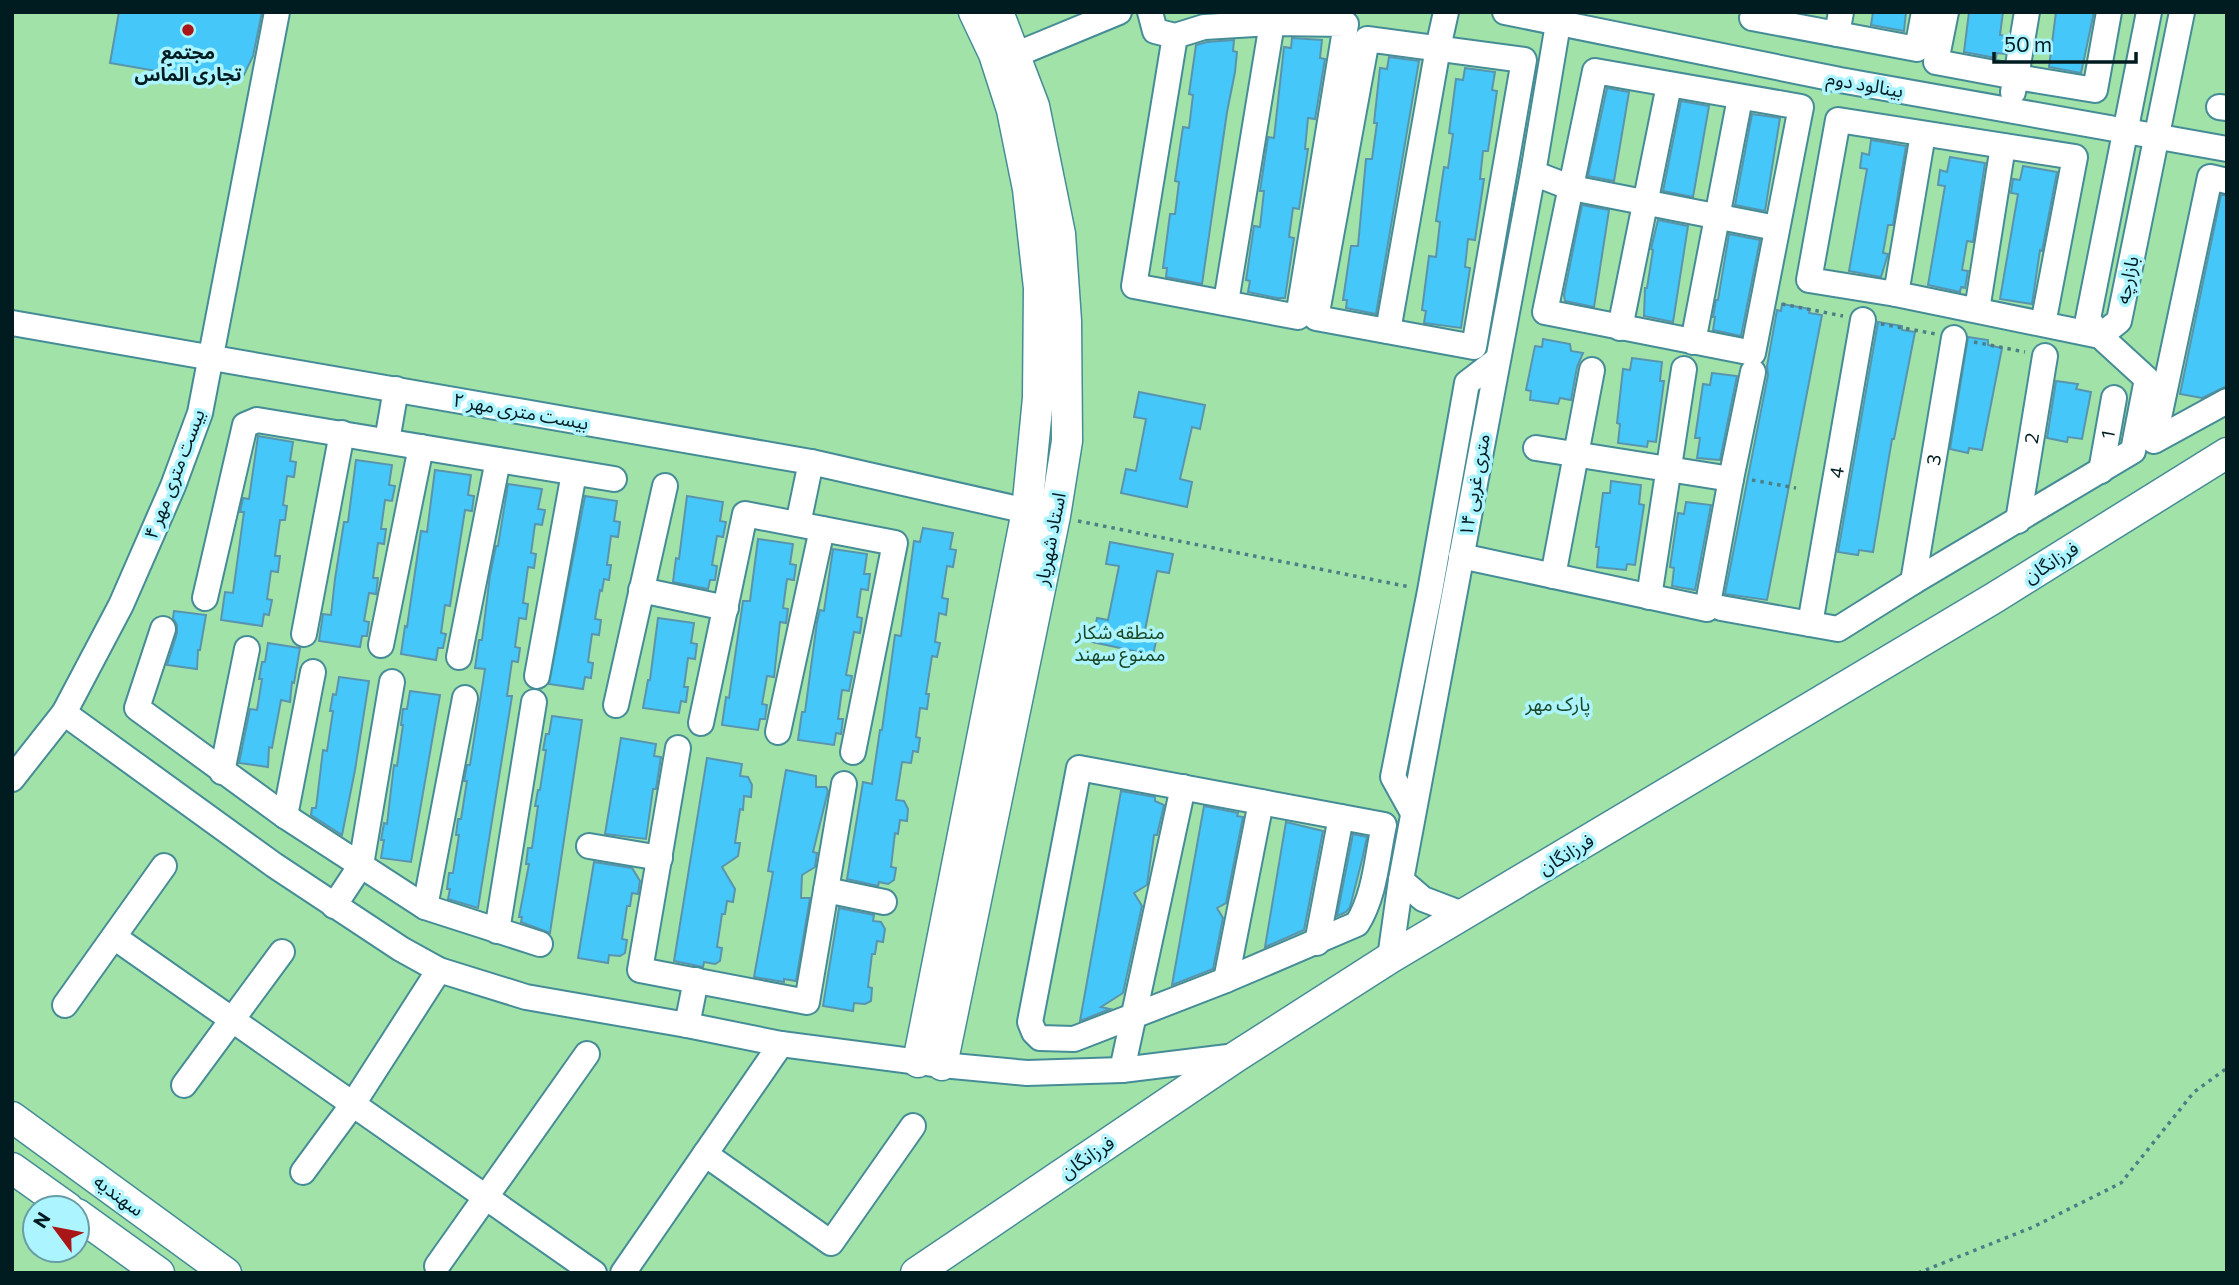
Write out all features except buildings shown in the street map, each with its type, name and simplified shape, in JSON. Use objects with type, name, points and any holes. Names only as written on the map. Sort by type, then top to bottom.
[{"type":"main road","name":"استاد شهریار","points":[[974,12],[994,54],[1012,110],[1028,189],[1039,288],[1041,514]]},
{"type":"main road","name":"استاد شهریار","points":[[930,1063],[1041,514],[1067,441],[1066,321],[1060,234],[1034,106],[998,12]]},
{"type":"main road","name":"فرزانگان","points":[[916,1273],[1237,1056],[1390,958],[1994,598],[2227,453]]},
{"type":"main road","name":"سهندیه","points":[[12,1117],[226,1273]]},
{"type":"main road","points":[[12,1168],[48,1194]]},
{"type":"main road","name":"سهندیه","points":[[91,1226],[142,1268]]},
{"type":"street","name":"بیست متری مهر ۴","points":[[12,779],[64,713],[121,605],[173,486],[200,413],[277,12]]},
{"type":"street","points":[[1015,55],[1119,12]]},
{"type":"street","points":[[1150,12],[1155,31],[1175,36],[1204,27],[1272,23],[1346,24],[1298,317],[1134,286],[1175,36]]},
{"type":"street","points":[[1388,331],[1446,12]]},
{"type":"street","name":"بینالود دوم","points":[[1505,12],[1559,18],[1813,75],[2227,149]]},
{"type":"street","points":[[1754,12],[1752,18],[1839,23],[1917,48],[1924,12]]},
{"type":"street","points":[[1946,12],[1936,62],[2095,90],[2109,12]]},
{"type":"street","points":[[2009,110],[2027,12]]},
{"type":"street","name":"بازارچه","points":[[2150,12],[2088,319],[2100,336],[2119,321],[2182,12]]},
{"type":"street","name":"۱۴ متری غربی","points":[[1390,958],[1413,813],[1533,173],[1559,18]]},
{"type":"street","points":[[1226,302],[1272,23]]},
{"type":"street","points":[[1367,38],[1438,48],[1524,60],[1474,347],[1316,318],[1367,38]]},
{"type":"street","points":[[1595,71],[1740,98],[1801,107],[1753,353],[1545,312],[1595,71]]},
{"type":"street","points":[[1620,328],[1669,85]]},
{"type":"street","points":[[1693,342],[1740,98]]},
{"type":"street","points":[[1721,608],[1838,629],[2133,451],[2147,379],[2100,336],[1896,294],[1809,280],[1838,120],[2075,157],[2043,324]]},
{"type":"street","points":[[1896,294],[1923,134]]},
{"type":"street","points":[[1977,310],[2003,146]]},
{"type":"street","points":[[1533,173],[1572,188],[1776,228]]},
{"type":"street","points":[[2227,181],[2210,177],[2154,441],[2227,401]]},
{"type":"street","name":"4","points":[[1810,624],[1863,320]]},
{"type":"street","name":"بیست متری مهر ۲","points":[[12,323],[811,462],[1041,514]]},
{"type":"street","name":"3","points":[[1913,582],[1954,338]]},
{"type":"street","name":"2","points":[[2018,521],[2045,356]]},
{"type":"street","points":[[1413,813],[1393,777],[1430,591],[1466,383],[1497,360]]},
{"type":"street","points":[[1649,597],[1684,369]]},
{"type":"street","points":[[1553,576],[1592,370]]},
{"type":"street","points":[[1461,556],[1707,609],[1739,479],[1754,372]]},
{"type":"street","points":[[387,441],[396,389]]},
{"type":"street","name":"1","points":[[2101,471],[2114,398]]},
{"type":"street","points":[[205,598],[245,425],[257,420],[614,479]]},
{"type":"street","points":[[304,634],[342,433]]},
{"type":"street","points":[[381,645],[421,447]]},
{"type":"street","points":[[1536,447],[1739,479]]},
{"type":"street","points":[[459,657],[498,460]]},
{"type":"street","points":[[778,732],[810,527],[811,462]]},
{"type":"street","points":[[537,676],[574,473]]},
{"type":"street","points":[[615,705],[665,486]]},
{"type":"street","points":[[701,723],[745,514],[895,543],[853,752]]},
{"type":"street","points":[[642,590],[726,608]]},
{"type":"street","points":[[163,629],[137,708],[285,816],[425,907],[540,944]]},
{"type":"street","points":[[222,772],[247,649]]},
{"type":"street","points":[[285,816],[313,672]]},
{"type":"street","points":[[334,906],[360,865],[392,682]]},
{"type":"street","points":[[425,907],[465,698]]},
{"type":"street","points":[[497,931],[534,702]]},
{"type":"street","points":[[64,713],[156,782],[334,906],[401,949],[439,970],[526,997],[781,1044],[1027,1073],[1122,1070],[1237,1056]]},
{"type":"street","points":[[678,748],[640,970],[807,1002],[844,784]]},
{"type":"street","points":[[1079,768],[1183,788],[1384,825],[1367,905],[1361,919],[1357,924],[1317,943],[1074,1039],[1040,1038],[1030,1022],[1079,768]]},
{"type":"street","points":[[1122,1070],[1183,788]]},
{"type":"street","points":[[1226,981],[1261,802]]},
{"type":"street","points":[[1317,943],[1341,817]]},
{"type":"street","points":[[589,846],[660,858]]},
{"type":"street","points":[[65,1005],[164,866]]},
{"type":"street","points":[[1401,880],[1423,899],[1465,915]]},
{"type":"street","points":[[826,890],[884,902]]},
{"type":"street","points":[[114,937],[594,1273]]},
{"type":"street","points":[[184,1086],[282,951]]},
{"type":"street","points":[[303,1172],[353,1104],[439,970]]},
{"type":"street","points":[[687,1025],[696,980]]},
{"type":"street","points":[[623,1273],[781,1044]]},
{"type":"street","points":[[437,1266],[587,1054]]},
{"type":"street","points":[[705,1154],[831,1243],[914,1126]]},
{"type":"path","points":[[1739,479],[1796,488]]},
{"type":"path","points":[[1041,514],[1430,591]]},
{"type":"path","points":[[1918,1273],[2033,1227],[2121,1183],[2194,1092],[2227,1068]]},
{"type":"green space","name":"منطقه شکار ممنوع سهند","points":[[12,12],[2227,12],[2227,1273],[12,1273]]},
{"type":"place","name":"مجتمع تجاری الماس","points":[[188,30]]},
{"type":"park label","name":"پارک مهر","points":[[1558,704]]}]
